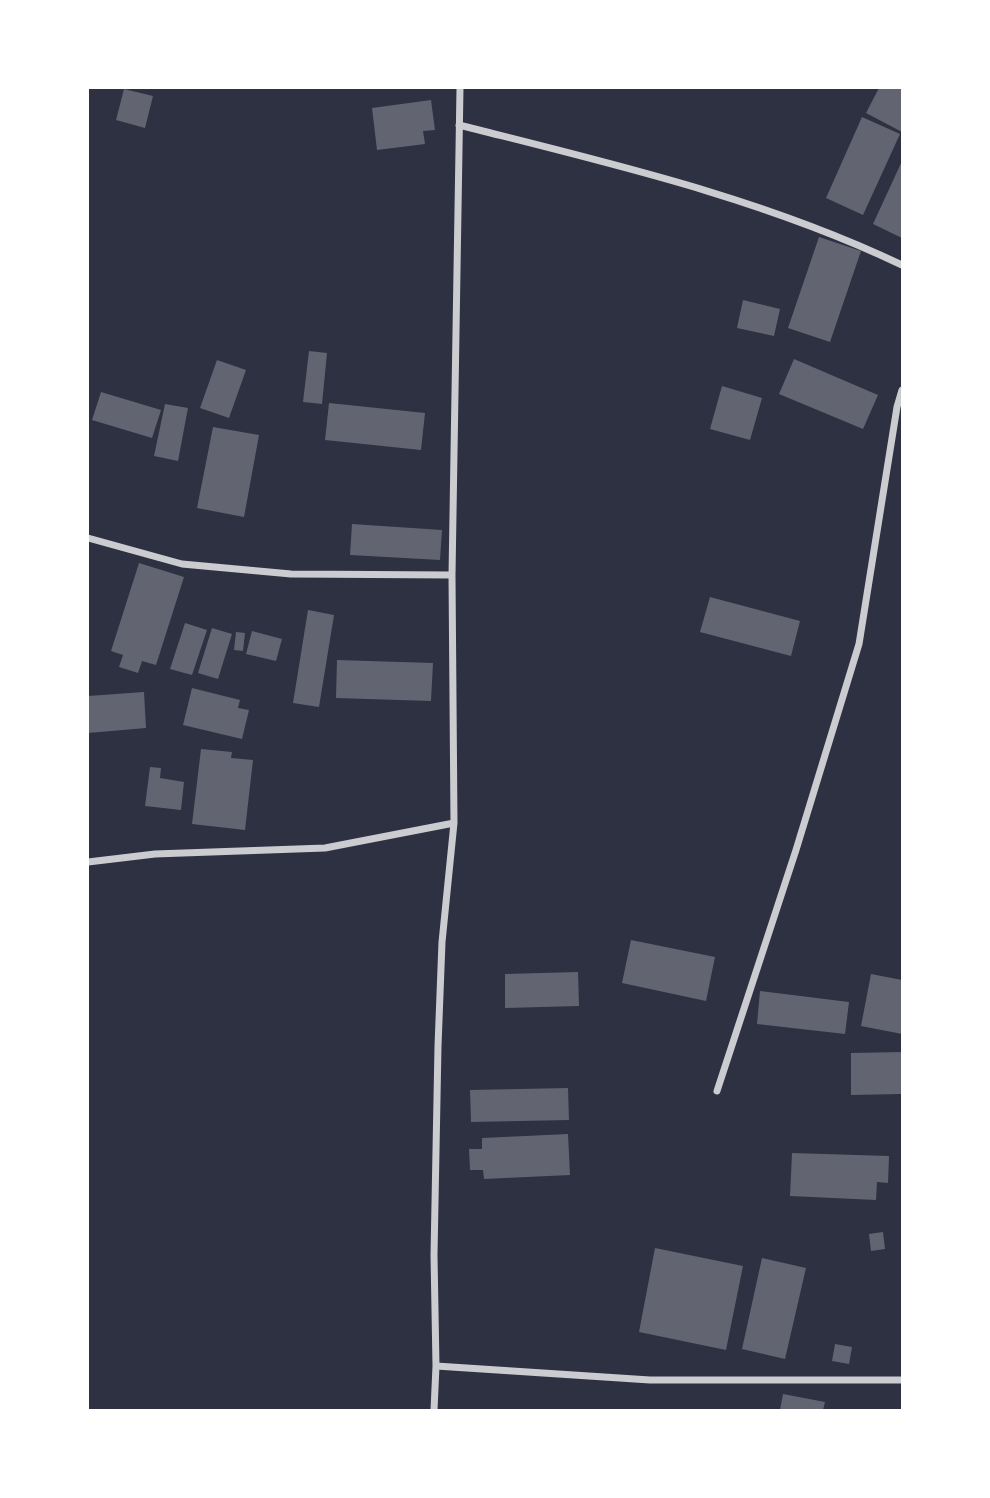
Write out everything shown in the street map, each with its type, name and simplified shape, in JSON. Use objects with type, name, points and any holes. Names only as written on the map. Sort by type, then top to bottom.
[{"type":"street","points":[[434,1410],[438,1046],[442,942],[454,823],[452,575],[460,88]]},
{"type":"street","points":[[459,125],[663,176],[853,241],[902,265]]},
{"type":"street","points":[[717,1091],[796,850],[859,644],[902,390]]},
{"type":"street","points":[[88,538],[182,564],[291,574],[452,575]]},
{"type":"street","points":[[88,862],[155,853],[325,848],[454,823]]},
{"type":"street","points":[[436,1366],[650,1380],[902,1380]]},
{"type":"building","points":[[879,88],[902,88],[902,132],[866,113]]},
{"type":"building","points":[[124,89],[153,96],[145,128],[116,120]]},
{"type":"building","points":[[431,100],[435,130],[423,131],[425,144],[377,150],[372,108]]},
{"type":"building","points":[[862,117],[900,134],[863,215],[826,198]]},
{"type":"building","points":[[902,161],[902,238],[873,224]]},
{"type":"building","points":[[819,237],[861,251],[830,342],[788,328]]},
{"type":"building","points":[[743,300],[780,309],[774,336],[737,328]]},
{"type":"building","points":[[309,351],[327,353],[322,404],[303,402]]},
{"type":"building","points":[[794,359],[878,395],[863,429],[779,394]]},
{"type":"building","points":[[217,360],[246,370],[229,418],[200,408]]},
{"type":"building","points":[[722,386],[762,398],[750,440],[710,429]]},
{"type":"building","points":[[101,392],[161,410],[152,438],[92,420]]},
{"type":"building","points":[[329,403],[425,413],[421,450],[325,440]]},
{"type":"building","points":[[165,404],[188,408],[178,461],[154,456]]},
{"type":"building","points":[[213,427],[259,435],[244,517],[197,508]]},
{"type":"building","points":[[352,524],[442,530],[440,560],[350,555]]},
{"type":"building","points":[[139,563],[184,577],[156,665],[142,661],[138,673],[119,667],[123,655],[111,651]]},
{"type":"building","points":[[710,597],[800,621],[791,656],[700,632]]},
{"type":"building","points":[[308,610],[334,615],[319,707],[293,703]]},
{"type":"building","points":[[185,623],[207,630],[192,675],[170,669]]},
{"type":"building","points":[[212,628],[232,634],[218,679],[198,673]]},
{"type":"building","points":[[252,631],[282,639],[276,661],[246,654]]},
{"type":"building","points":[[236,632],[245,633],[243,651],[234,650]]},
{"type":"building","points":[[337,660],[433,663],[431,701],[336,698]]},
{"type":"building","points":[[192,688],[240,700],[238,708],[249,710],[242,739],[183,725]]},
{"type":"building","points":[[144,692],[146,728],[88,733],[88,696]]},
{"type":"building","points":[[201,749],[232,752],[231,758],[253,760],[245,830],[192,824]]},
{"type":"building","points":[[150,767],[161,768],[160,778],[184,782],[181,810],[145,806]]},
{"type":"building","points":[[631,940],[715,957],[706,1001],[622,983]]},
{"type":"building","points":[[578,972],[579,1006],[505,1008],[505,974]]},
{"type":"building","points":[[871,974],[902,980],[902,1034],[861,1026]]},
{"type":"building","points":[[760,991],[849,1002],[845,1034],[757,1024]]},
{"type":"building","points":[[902,1052],[902,1094],[851,1095],[851,1053]]},
{"type":"building","points":[[568,1088],[569,1120],[471,1122],[470,1090]]},
{"type":"building","points":[[568,1134],[570,1175],[484,1179],[483,1170],[470,1170],[469,1149],[482,1149],[482,1138]]},
{"type":"building","points":[[792,1153],[889,1156],[888,1183],[877,1182],[876,1200],[790,1196]]},
{"type":"building","points":[[883,1232],[885,1249],[871,1251],[869,1234]]},
{"type":"building","points":[[655,1248],[743,1266],[726,1350],[639,1332]]},
{"type":"building","points":[[762,1258],[806,1268],[785,1359],[742,1349]]},
{"type":"building","points":[[835,1344],[852,1347],[849,1364],[832,1361]]},
{"type":"building","points":[[783,1394],[825,1402],[823,1410],[780,1410]]}]
